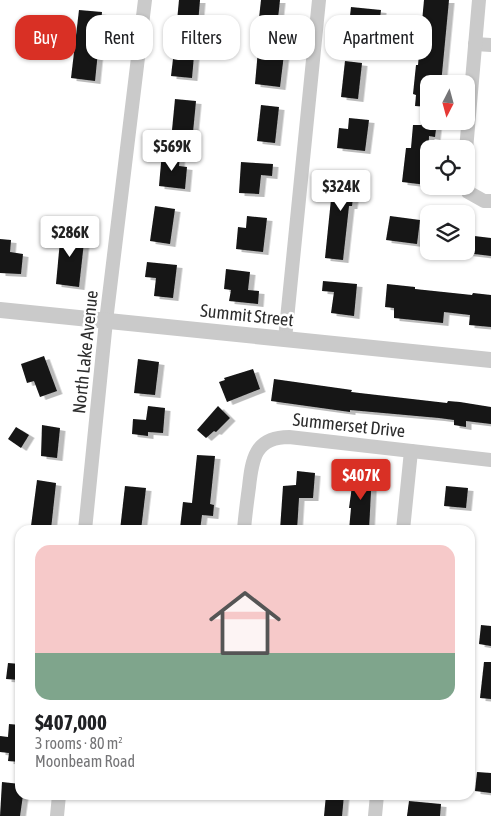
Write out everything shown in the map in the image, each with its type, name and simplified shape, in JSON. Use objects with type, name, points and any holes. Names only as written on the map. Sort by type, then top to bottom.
[{"type":"street","name":"North Lake Avenue","points":[[86,525],[106,321],[145,0]]},
{"type":"street","points":[[285,339],[319,0]]},
{"type":"street","points":[[467,140],[480,0]]},
{"type":"street","points":[[475,44],[491,45]]},
{"type":"street","points":[[475,195],[484,201],[491,201]]},
{"type":"street","name":"Summit Street","points":[[0,310],[491,360]]},
{"type":"street","name":"Summerset Drive","points":[[245,525],[253,458],[261,446],[272,438],[288,437],[491,460]]},
{"type":"street","points":[[404,525],[411,451]]},
{"type":"street","points":[[57,816],[59,800]]},
{"type":"street","points":[[375,816],[377,800]]},
{"type":"building","points":[[179,0],[200,0],[199,15],[178,15]]},
{"type":"building","points":[[261,0],[280,0],[278,15],[259,15]]},
{"type":"building","points":[[424,0],[449,0],[442,75],[420,75],[420,106],[415,106],[416,95],[413,94],[416,65],[418,65],[418,60],[432,60],[432,15],[423,15]]},
{"type":"building","points":[[351,7],[381,10],[380,15],[350,15]]},
{"type":"building","points":[[79,10],[102,12],[102,15],[86,15],[86,60],[97,60],[95,81],[71,78],[73,60],[76,60]]},
{"type":"building","points":[[173,60],[194,60],[192,78],[171,76]]},
{"type":"building","points":[[257,60],[283,60],[280,87],[255,84]]},
{"type":"building","points":[[345,61],[362,63],[358,99],[341,97]]},
{"type":"building","points":[[175,99],[196,101],[193,132],[172,130]]},
{"type":"building","points":[[261,105],[279,107],[275,143],[257,141]]},
{"type":"building","points":[[349,118],[369,120],[365,151],[337,148],[339,128],[348,129]]},
{"type":"building","points":[[413,125],[420,125],[420,130],[436,130],[435,137],[429,136],[429,140],[420,140],[420,184],[402,182],[406,148],[411,148]]},
{"type":"building","points":[[162,152],[180,154],[179,166],[187,167],[185,189],[159,186]]},
{"type":"building","points":[[241,162],[273,164],[272,176],[261,175],[259,194],[239,193]]},
{"type":"building","points":[[334,170],[355,172],[354,180],[361,181],[359,198],[353,198],[352,206],[349,206],[343,260],[325,258]]},
{"type":"building","points":[[155,206],[175,209],[170,244],[150,241]]},
{"type":"building","points":[[247,216],[267,218],[263,252],[236,249],[238,227],[246,228]]},
{"type":"building","points":[[390,216],[420,220],[417,244],[386,240]]},
{"type":"building","points":[[61,230],[85,233],[79,287],[56,284]]},
{"type":"building","points":[[475,236],[491,238],[491,256],[475,254]]},
{"type":"building","points":[[0,239],[11,240],[10,252],[23,254],[21,274],[0,273]]},
{"type":"building","points":[[147,262],[177,265],[173,298],[154,296],[156,278],[145,277]]},
{"type":"building","points":[[226,269],[250,272],[248,290],[259,291],[258,304],[229,301],[231,290],[224,289]]},
{"type":"building","points":[[323,281],[357,284],[354,316],[331,313],[334,292],[322,291]]},
{"type":"building","points":[[387,284],[415,287],[415,289],[491,295],[491,327],[469,325],[470,315],[444,312],[443,323],[394,318],[394,308],[385,307]]},
{"type":"building","points":[[44,356],[57,391],[40,397],[34,381],[27,383],[21,364]]},
{"type":"building","points":[[138,359],[159,362],[155,395],[134,393]]},
{"type":"building","points":[[253,369],[260,389],[227,402],[219,382],[225,380],[224,378]]},
{"type":"building","points":[[274,379],[352,390],[351,392],[447,403],[448,401],[460,402],[491,407],[491,424],[466,421],[466,427],[454,425],[454,420],[439,418],[350,410],[350,412],[271,401]]},
{"type":"building","points":[[148,406],[165,408],[163,433],[148,432],[148,436],[132,434],[133,419],[146,420]]},
{"type":"building","points":[[218,406],[230,418],[216,432],[214,431],[206,438],[197,430]]},
{"type":"building","points":[[42,425],[60,428],[57,458],[41,456]]},
{"type":"building","points":[[16,427],[29,435],[21,448],[8,439]]},
{"type":"building","points":[[197,455],[215,456],[210,504],[214,505],[213,516],[202,515],[201,525],[180,525],[183,502],[192,503]]},
{"type":"building","points":[[297,471],[315,473],[313,498],[299,498],[297,525],[280,525],[283,486],[296,485]]},
{"type":"building","points":[[354,471],[372,472],[369,525],[349,525],[351,508],[349,508]]},
{"type":"building","points":[[37,480],[56,483],[51,525],[31,525]]},
{"type":"building","points":[[125,486],[146,488],[142,525],[121,525]]},
{"type":"building","points":[[446,486],[468,488],[466,508],[444,506]]},
{"type":"building","points":[[481,625],[491,626],[491,646],[479,644]]},
{"type":"building","points":[[484,662],[491,662],[491,699],[480,698]]},
{"type":"building","points":[[8,663],[15,664],[15,680],[6,679]]},
{"type":"building","points":[[9,724],[15,725],[15,762],[8,761],[9,753],[0,752],[0,736],[8,737]]},
{"type":"building","points":[[477,772],[491,773],[491,793],[475,791]]},
{"type":"building","points":[[2,782],[15,783],[15,800],[22,800],[20,816],[0,816]]},
{"type":"building","points":[[326,800],[344,800],[342,816],[324,816]]},
{"type":"building","points":[[409,801],[441,804],[440,816],[407,816]]}]
